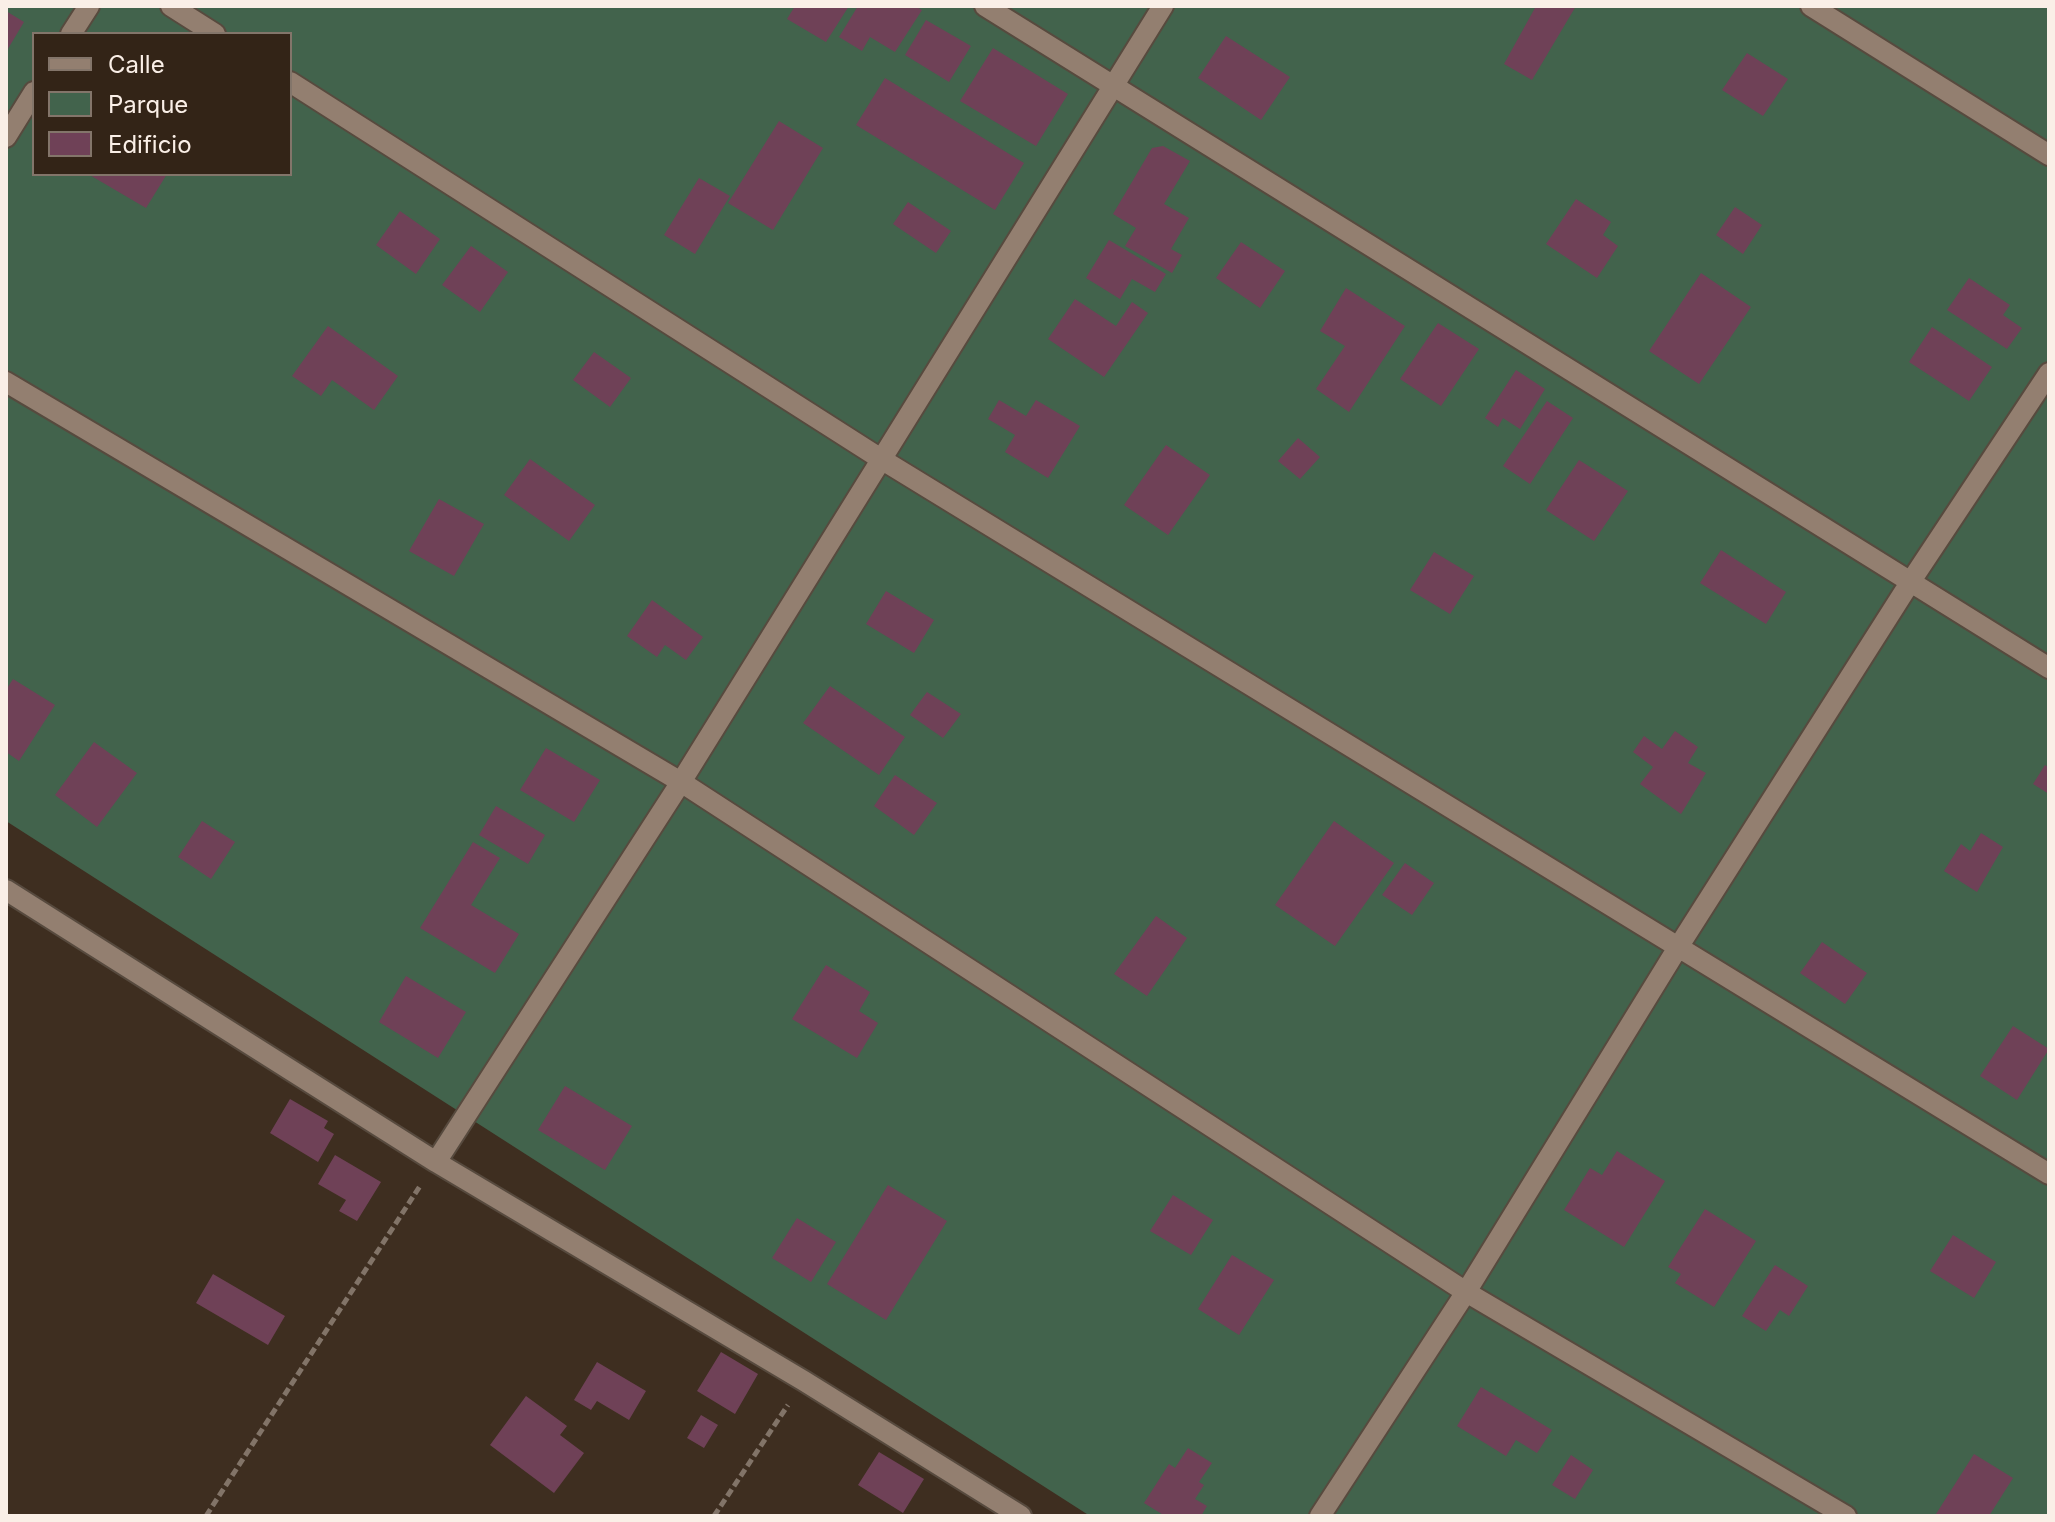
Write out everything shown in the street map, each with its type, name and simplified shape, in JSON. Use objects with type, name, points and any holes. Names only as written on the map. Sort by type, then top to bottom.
[{"type":"street","points":[[72,32],[89,6]]},
{"type":"street","points":[[171,6],[212,32]]},
{"type":"street","points":[[985,6],[2049,668]]},
{"type":"street","points":[[436,1162],[681,782],[1163,6]]},
{"type":"street","points":[[1811,6],[2049,155]]},
{"type":"street","points":[[292,83],[881,459],[2049,1174]]},
{"type":"street","points":[[6,137],[32,95]]},
{"type":"street","points":[[1320,1516],[1466,1292],[1677,949],[1911,581],[2049,373]]},
{"type":"street","points":[[6,382],[681,782],[1466,1292],[1846,1516]]},
{"type":"street","points":[[6,890],[436,1162],[804,1381],[1021,1516]]},
{"type":"path","points":[[206,1516],[436,1162]]},
{"type":"path","points":[[714,1516],[804,1381]]},
{"type":"green space","points":[[6,6],[2049,6],[2049,1516],[1090,1516],[6,821]]},
{"type":"building","points":[[795,6],[849,6],[826,42],[787,19]]},
{"type":"building","points":[[858,6],[915,6],[922,10],[895,52],[870,37],[862,51],[839,37]]},
{"type":"building","points":[[1536,6],[1576,6],[1532,80],[1504,64]]},
{"type":"building","points":[[6,11],[24,22],[6,52]]},
{"type":"building","points":[[926,20],[971,46],[949,82],[905,55]]},
{"type":"building","points":[[1226,36],[1290,77],[1261,120],[1198,78]]},
{"type":"building","points":[[993,48],[1068,94],[1036,146],[960,101]]},
{"type":"building","points":[[1747,53],[1788,79],[1763,116],[1722,90]]},
{"type":"building","points":[[885,78],[1024,163],[995,210],[856,125]]},
{"type":"building","points":[[779,121],[823,148],[773,230],[728,203]]},
{"type":"building","points":[[1163,146],[1190,161],[1164,204],[1189,218],[1171,249],[1182,255],[1172,273],[1125,246],[1136,228],[1113,214],[1152,148]]},
{"type":"building","points":[[91,176],[166,176],[146,208]]},
{"type":"building","points":[[699,178],[730,196],[695,254],[664,235]]},
{"type":"building","points":[[1576,199],[1611,222],[1603,235],[1618,246],[1597,278],[1546,244]]},
{"type":"building","points":[[908,202],[951,231],[936,253],[893,224]]},
{"type":"building","points":[[1735,207],[1762,225],[1743,254],[1716,235]]},
{"type":"building","points":[[400,211],[440,239],[416,274],[376,245]]},
{"type":"building","points":[[1109,240],[1166,274],[1155,292],[1132,279],[1120,299],[1086,278]]},
{"type":"building","points":[[1241,242],[1285,271],[1260,308],[1216,278]]},
{"type":"building","points":[[471,246],[508,272],[480,312],[442,285]]},
{"type":"building","points":[[1701,273],[1751,307],[1699,384],[1649,351]]},
{"type":"building","points":[[1969,278],[2010,305],[2003,315],[2022,328],[2007,349],[1947,310]]},
{"type":"building","points":[[1346,288],[1405,326],[1349,412],[1316,389],[1345,346],[1320,331]]},
{"type":"building","points":[[1075,299],[1116,326],[1132,302],[1148,313],[1104,377],[1048,339]]},
{"type":"building","points":[[1438,323],[1479,349],[1441,406],[1400,379]]},
{"type":"building","points":[[328,326],[398,376],[374,410],[332,380],[321,396],[292,376]]},
{"type":"building","points":[[1932,327],[1992,367],[1969,401],[1909,362]]},
{"type":"building","points":[[594,352],[631,378],[610,407],[573,380]]},
{"type":"building","points":[[1516,370],[1545,389],[1520,429],[1503,418],[1498,427],[1485,418]]},
{"type":"building","points":[[999,400],[1026,416],[1036,400],[1080,426],[1048,478],[1005,452],[1015,435],[988,419]]},
{"type":"building","points":[[1547,401],[1573,418],[1530,484],[1503,466]]},
{"type":"building","points":[[1298,438],[1320,457],[1300,479],[1278,461]]},
{"type":"building","points":[[1166,445],[1210,475],[1168,535],[1124,505]]},
{"type":"building","points":[[530,459],[595,505],[569,541],[504,495]]},
{"type":"building","points":[[1579,460],[1628,491],[1594,541],[1546,510]]},
{"type":"building","points":[[439,499],[484,524],[454,576],[409,551]]},
{"type":"building","points":[[1721,550],[1786,592],[1766,624],[1700,583]]},
{"type":"building","points":[[1434,552],[1474,576],[1450,614],[1410,590]]},
{"type":"building","points":[[886,591],[934,620],[914,653],[866,624]]},
{"type":"building","points":[[652,600],[703,637],[686,660],[665,645],[657,657],[627,636]]},
{"type":"building","points":[[13,679],[55,705],[19,761],[6,752],[6,690]]},
{"type":"building","points":[[830,686],[905,737],[879,775],[803,723]]},
{"type":"building","points":[[927,692],[961,714],[943,738],[910,715]]},
{"type":"building","points":[[1675,731],[1698,747],[1688,763],[1706,773],[1681,814],[1640,784],[1653,767],[1633,752],[1644,736],[1662,749]]},
{"type":"building","points":[[94,742],[137,773],[97,827],[55,795]]},
{"type":"building","points":[[546,748],[600,780],[574,822],[520,790]]},
{"type":"building","points":[[2045,765],[2049,768],[2049,794],[2033,784]]},
{"type":"building","points":[[895,775],[937,803],[914,835],[874,806]]},
{"type":"building","points":[[496,806],[545,835],[528,864],[479,835]]},
{"type":"building","points":[[202,821],[235,842],[211,879],[178,857]]},
{"type":"building","points":[[1334,821],[1394,863],[1335,946],[1275,905]]},
{"type":"building","points":[[1981,833],[2003,847],[1977,892],[1944,871],[1961,844],[1970,851]]},
{"type":"building","points":[[473,842],[500,858],[471,905],[519,934],[495,973],[420,928]]},
{"type":"building","points":[[1405,863],[1434,883],[1412,915],[1382,895]]},
{"type":"building","points":[[1156,916],[1187,938],[1147,996],[1114,974]]},
{"type":"building","points":[[1822,942],[1867,973],[1845,1004],[1800,973]]},
{"type":"building","points":[[826,965],[870,992],[859,1011],[878,1023],[857,1058],[792,1019]]},
{"type":"building","points":[[406,976],[466,1012],[438,1058],[379,1022]]},
{"type":"building","points":[[2013,1026],[2049,1049],[2017,1100],[1980,1076]]},
{"type":"building","points":[[565,1086],[632,1126],[605,1170],[538,1130]]},
{"type":"building","points":[[290,1099],[328,1121],[324,1128],[334,1134],[318,1162],[270,1133]]},
{"type":"building","points":[[1617,1151],[1665,1181],[1624,1247],[1564,1210],[1590,1168],[1602,1175]]},
{"type":"building","points":[[335,1155],[381,1182],[357,1221],[339,1211],[346,1200],[318,1184]]},
{"type":"building","points":[[888,1185],[947,1221],[886,1320],[827,1284]]},
{"type":"building","points":[[1173,1195],[1213,1220],[1191,1255],[1150,1231]]},
{"type":"building","points":[[1705,1209],[1756,1241],[1714,1307],[1675,1283],[1681,1274],[1668,1267]]},
{"type":"building","points":[[797,1218],[836,1242],[811,1282],[772,1258]]},
{"type":"building","points":[[1953,1235],[1996,1262],[1974,1298],[1930,1271]]},
{"type":"building","points":[[1232,1255],[1274,1280],[1239,1335],[1198,1309]]},
{"type":"building","points":[[1775,1265],[1808,1286],[1789,1316],[1780,1310],[1766,1331],[1742,1316]]},
{"type":"building","points":[[213,1274],[285,1316],[268,1345],[196,1303]]},
{"type":"building","points":[[721,1352],[758,1374],[735,1414],[697,1391]]},
{"type":"building","points":[[597,1362],[646,1391],[629,1420],[597,1401],[591,1410],[574,1400]]},
{"type":"building","points":[[1481,1387],[1552,1430],[1537,1453],[1516,1440],[1506,1456],[1457,1426]]},
{"type":"building","points":[[526,1396],[567,1426],[560,1435],[584,1453],[554,1493],[490,1445]]},
{"type":"building","points":[[701,1415],[718,1425],[704,1448],[687,1438]]},
{"type":"building","points":[[1188,1448],[1212,1463],[1199,1482],[1204,1485],[1195,1499],[1207,1506],[1201,1516],[1165,1516],[1144,1503],[1169,1464],[1175,1468]]},
{"type":"building","points":[[879,1452],[924,1479],[903,1513],[858,1485]]},
{"type":"building","points":[[1974,1454],[2013,1478],[1989,1516],[1939,1516],[1936,1514]]},
{"type":"building","points":[[1571,1455],[1593,1470],[1575,1499],[1552,1485]]}]
